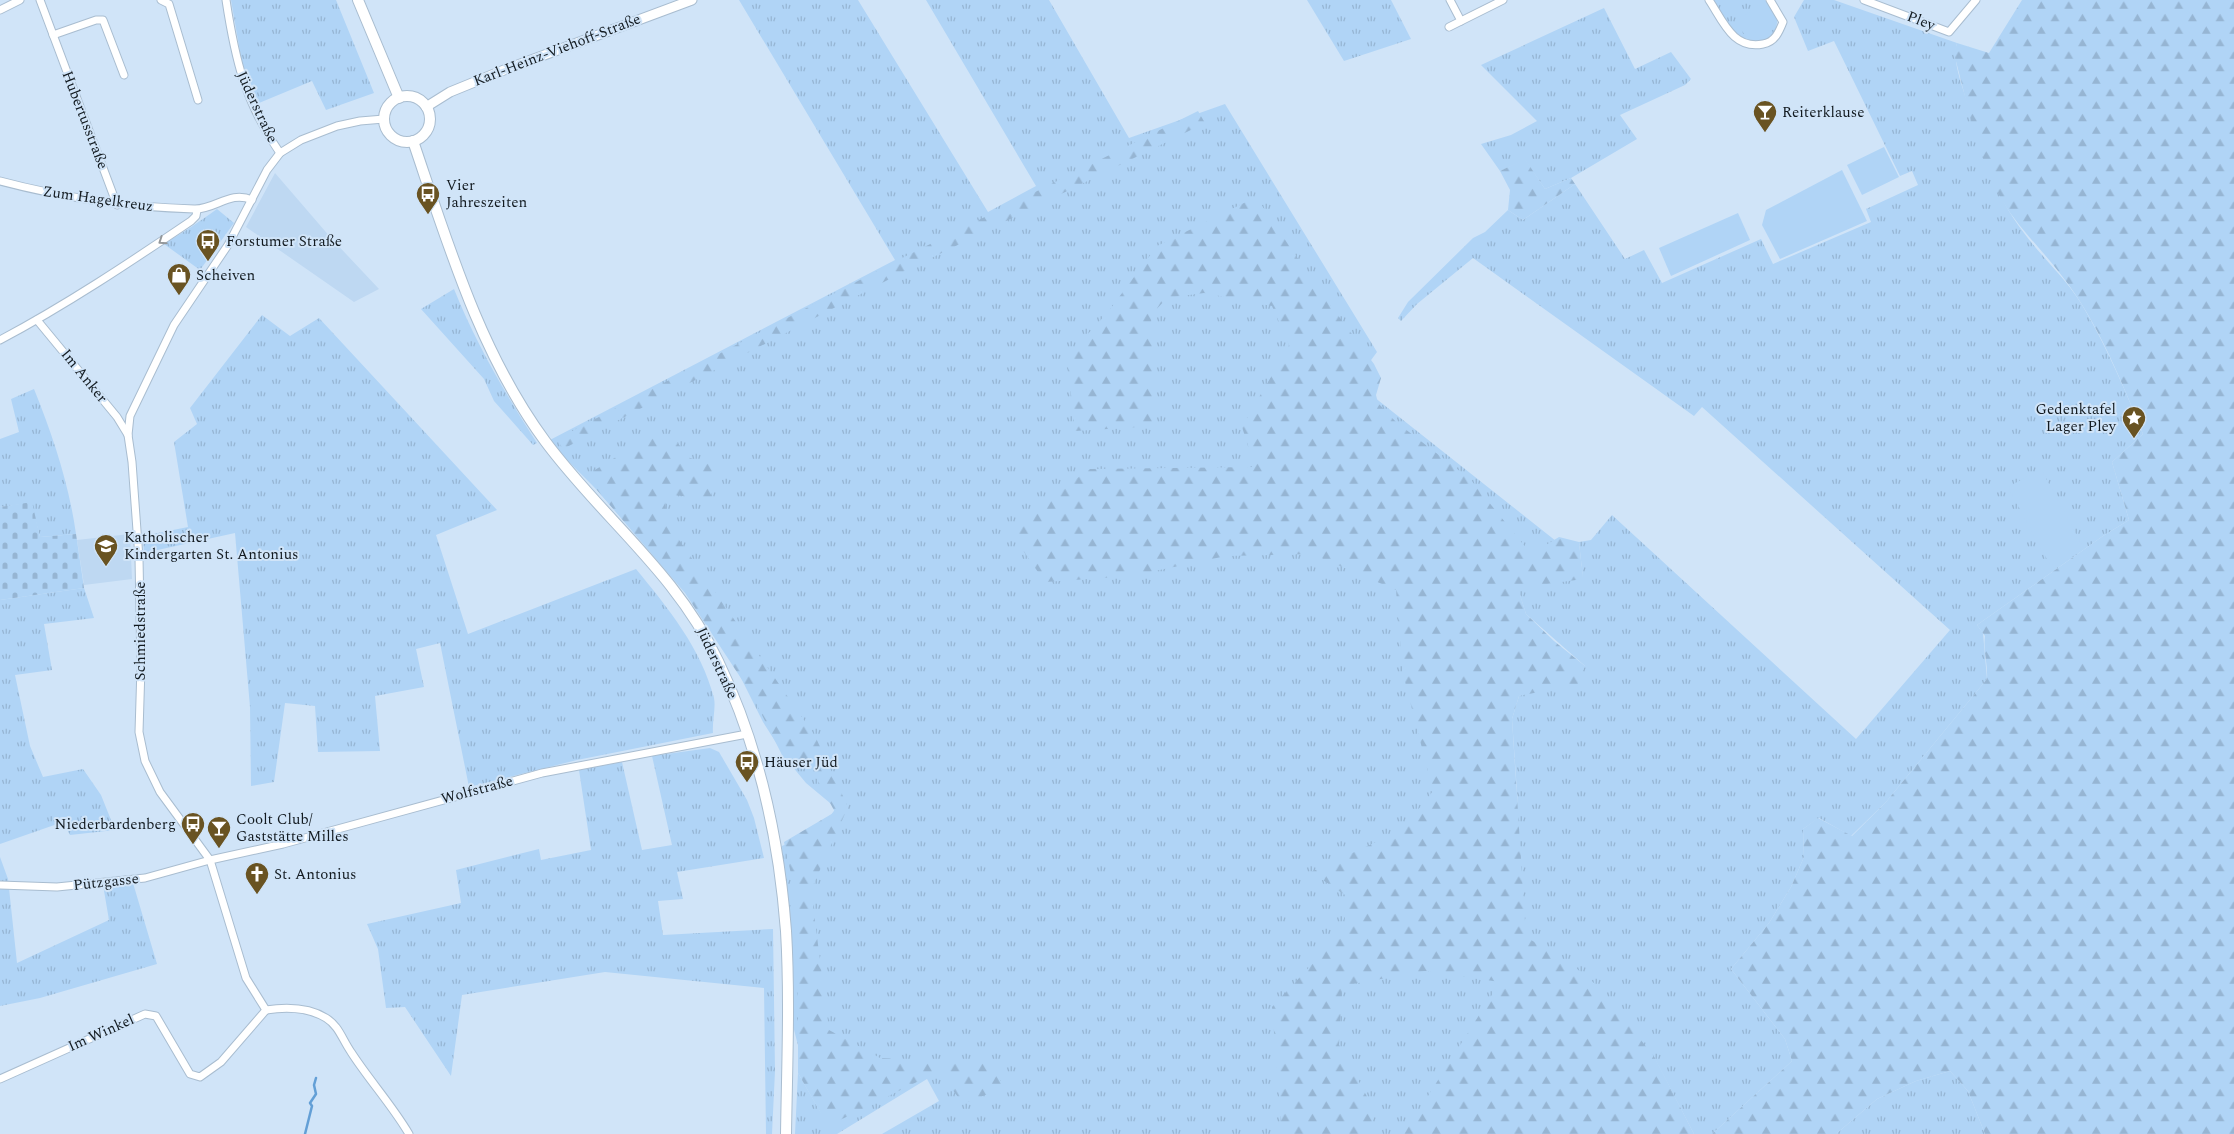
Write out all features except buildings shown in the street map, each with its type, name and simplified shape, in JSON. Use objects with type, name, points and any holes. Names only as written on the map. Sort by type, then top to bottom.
[{"type":"main road","points":[[358,0],[399,98]]},
{"type":"main road","points":[[399,98],[414,98],[426,107],[429,113],[428,127],[425,133],[413,141],[406,142],[393,138],[388,133],[384,119],[388,106],[399,98]]},
{"type":"main road","name":"Jüderstraße","points":[[413,141],[451,253],[477,319],[506,380],[546,442],[578,482],[681,596],[717,659],[747,734],[776,849],[786,933],[788,1003],[786,1134]]},
{"type":"street","points":[[0,10],[20,0]]},
{"type":"street","name":"Hubertusstraße","points":[[40,0],[117,204]]},
{"type":"street","points":[[161,0],[169,4],[198,100]]},
{"type":"street","name":"Jüderstraße","points":[[226,0],[240,74],[265,130],[280,154]]},
{"type":"street","name":"Karl-Heinz-Viehoff-Straße","points":[[426,107],[450,92],[504,70],[692,0]]},
{"type":"street","points":[[1450,0],[1461,21]]},
{"type":"street","points":[[1449,27],[1503,0]]},
{"type":"street","points":[[1709,0],[1734,38],[1743,44],[1754,46],[1767,43],[1776,37],[1781,29],[1783,22],[1770,0]]},
{"type":"street","name":"Pley","points":[[1864,0],[1949,32],[1976,0]]},
{"type":"street","points":[[53,35],[96,20],[103,20],[124,75]]},
{"type":"street","points":[[280,154],[301,140],[337,126],[360,121],[384,119]]},
{"type":"street","name":"Schmiedstraße","points":[[210,860],[160,792],[145,761],[140,732],[142,667],[139,558],[132,462],[128,435],[130,416],[174,325],[228,245],[267,170],[280,154]]},
{"type":"street","name":"Zum Hagelkreuz","points":[[0,181],[52,195],[117,204],[197,210]]},
{"type":"street","points":[[0,340],[37,320],[191,221],[196,216],[197,210],[236,196],[244,196],[252,200]]},
{"type":"street","name":"Im Anker","points":[[37,320],[117,418],[128,435]]},
{"type":"street","name":"Wolfstraße","points":[[210,860],[283,844],[542,773],[747,734]]},
{"type":"street","points":[[210,860],[246,978],[266,1010],[282,1008],[307,1010],[324,1017],[336,1026],[350,1051],[409,1134]]},
{"type":"street","name":"Pützgasse","points":[[0,885],[57,887],[146,878],[210,860]]},
{"type":"street","name":"Im Winkel","points":[[0,1079],[145,1014],[156,1016],[190,1074],[200,1077],[220,1062],[266,1010]]},
{"type":"shaded area","points":[[275,173],[331,238],[379,289],[354,302],[246,227]]},
{"type":"shaded area","name":"Katholischer Kindergarten St. Antonius","points":[[130,534],[132,579],[84,585],[77,540]]},
{"type":"green space","points":[[231,0],[336,0],[374,93],[326,110],[312,81],[259,103],[242,63]]},
{"type":"green space","points":[[739,0],[858,0],[988,212],[1036,186],[926,0],[1049,0],[1129,138],[1225,104],[1377,352],[1355,382],[1580,560],[1583,579],[1579,542],[1591,540],[1612,515],[1856,739],[1950,630],[1702,407],[1694,416],[1473,258],[1417,304],[1401,321],[1398,318],[1408,302],[1473,238],[1485,232],[1508,210],[1523,220],[1575,184],[1625,259],[1644,250],[1662,283],[1761,239],[1773,264],[1871,222],[1866,209],[1918,185],[1912,171],[1900,176],[1834,41],[1808,51],[1794,17],[1804,0],[1834,0],[1957,43],[1958,73],[1977,137],[1996,187],[2013,218],[2024,233],[2079,299],[2116,371],[2143,434],[2112,462],[2129,520],[2103,536],[1977,625],[1983,633],[1987,679],[1886,802],[1851,836],[1819,818],[1803,829],[1804,857],[1791,887],[1769,923],[1731,969],[1785,1039],[1792,1061],[1712,1134],[1694,1134],[1654,1057],[1409,1127],[1404,1134],[882,1134],[939,1101],[927,1079],[837,1134],[795,1134],[798,1073],[821,1113],[799,1049],[787,990],[784,949],[782,846],[823,826],[836,808],[806,783],[787,760],[763,722],[713,622],[597,490],[548,441],[895,260]],"holes":[[[1520,595],[1526,614],[1585,666],[1519,696],[1512,719],[1518,807],[1499,607]]]},
{"type":"green space","points":[[1307,0],[1391,0],[1411,39],[1344,61]]},
{"type":"green space","points":[[1713,0],[1765,0],[1777,18],[1774,31],[1771,36],[1761,42],[1756,43],[1744,40],[1731,27]]},
{"type":"green space","points":[[2022,0],[2234,0],[2234,1134],[1985,1134],[1968,1091],[1950,1071],[1916,1081],[1877,1099],[1836,1134],[1712,1134],[1792,1061],[1785,1039],[1731,969],[1769,923],[1791,887],[1804,857],[1803,829],[1818,818],[1852,836],[1886,802],[1987,679],[1985,636],[1977,625],[2103,536],[2129,520],[2112,462],[2143,434],[2108,352],[2087,313],[2062,276],[2021,227],[1999,195],[1991,179],[1978,144],[1954,54],[1957,43],[1989,53]]},
{"type":"green space","points":[[1762,3],[1774,19],[1748,39],[1735,22]]},
{"type":"green space","points":[[1604,8],[1635,69],[1671,52],[1691,79],[1685,85],[1620,115],[1637,139],[1571,178],[1545,189],[1525,160],[1500,171],[1481,144],[1511,135],[1537,121],[1481,65]]},
{"type":"green space","points":[[1198,111],[1205,123],[903,272],[563,449],[557,439],[896,261]]},
{"type":"green space","points":[[1884,147],[1899,177],[1862,195],[1847,165]]},
{"type":"green space","points":[[1525,159],[1545,189],[1571,178],[1575,184],[1523,220],[1508,210],[1510,190],[1500,171]]},
{"type":"green space","points":[[1842,170],[1867,221],[1780,259],[1762,225],[1766,210]]},
{"type":"green space","points":[[1256,197],[1320,291],[1374,364],[1381,378],[1376,395],[1378,403],[1396,422],[1470,479],[1531,554],[1559,537],[1579,542],[1583,579],[1518,588],[1526,614],[1554,641],[1585,666],[1578,684],[1519,696],[1512,719],[1526,937],[1571,964],[1600,988],[1655,1058],[1694,1134],[1404,1134],[1500,982],[1425,971],[1342,986],[1339,1045],[1371,1104],[1374,1134],[1282,1134],[1272,1007],[1343,931],[1348,897],[1311,872],[1402,830],[1433,791],[1403,674],[1396,590],[1312,554],[1226,556],[1131,576],[1045,582],[1007,528],[1090,469],[1255,467],[1242,427],[1289,345],[1272,306],[1204,293],[1167,298],[1151,315],[1156,426],[1075,431],[1067,357],[1108,312],[1157,246]]},
{"type":"green space","points":[[217,209],[234,223],[200,270],[164,244],[191,227]]},
{"type":"green space","points":[[1738,213],[1750,240],[1671,276],[1659,248]]},
{"type":"green space","points":[[454,289],[492,368],[537,443],[533,445],[494,401],[484,379],[421,309]]},
{"type":"green space","points":[[262,315],[290,336],[319,318],[497,510],[436,535],[468,634],[636,569],[682,629],[701,662],[714,698],[713,733],[577,760],[469,787],[440,643],[416,649],[424,687],[375,696],[380,751],[318,752],[315,706],[285,703],[274,782],[251,786],[250,707],[235,533],[144,553],[143,536],[188,527],[174,442],[197,424],[190,408]]},
{"type":"green space","points":[[34,389],[60,460],[76,534],[40,537],[31,503],[0,507],[0,439],[19,432],[11,399]]},
{"type":"green space","points":[[670,434],[690,458],[720,467],[710,499],[664,494],[668,524],[815,736],[848,807],[811,890],[829,1030],[880,1058],[987,1062],[1005,1087],[963,1104],[939,1071],[828,1126],[798,1073],[798,1001],[794,931],[798,906],[784,842],[835,812],[812,770],[786,763],[752,695],[685,593],[585,476],[647,438]]},
{"type":"green space","points":[[2041,469],[2084,549],[2058,566],[2049,563],[2008,487]]},
{"type":"green space","points":[[32,502],[40,537],[76,534],[84,588],[0,600],[0,507]]},
{"type":"green space","points":[[84,588],[94,618],[44,624],[52,670],[15,675],[30,746],[43,777],[83,769],[101,795],[115,830],[70,835],[63,822],[0,844],[0,600]]},
{"type":"green space","points":[[710,748],[719,752],[747,800],[754,818],[764,858],[677,872],[683,899],[658,901],[663,935],[773,929],[775,1071],[772,1134],[766,1134],[764,988],[605,972],[462,995],[451,1076],[405,1007],[386,1008],[378,949],[367,924],[461,903],[456,870],[539,849],[541,860],[591,850],[579,770],[622,762],[642,850],[672,845],[652,756]]},
{"type":"green space","points":[[0,857],[8,879],[17,963],[109,920],[103,885],[133,883],[157,964],[40,998],[0,1006]]},
{"type":"green space","points":[[1950,1071],[1968,1091],[1985,1134],[1836,1134],[1877,1099],[1916,1081]]},
{"type":"waterway","points":[[305,1134],[312,1106],[310,1103],[316,1094],[314,1085],[316,1078]]},
{"type":"place","name":"Reiterklause","points":[[1765,133]]},
{"type":"place","name":"Vier Jahreszeiten","points":[[428,215]]},
{"type":"place","name":"Forstumer Straße","points":[[208,262]]},
{"type":"place","name":"Scheiven","points":[[179,296]]},
{"type":"place","name":"Gedenktafel Lager Pley","points":[[2134,439]]},
{"type":"place","name":"Katholischer Kindergarten St. Antonius","points":[[106,567]]},
{"type":"place","name":"Häuser Jüd","points":[[747,783]]},
{"type":"place","name":"Niederbardenberg","points":[[193,845]]},
{"type":"place","name":"Coolt Club/ Gaststätte Milles","points":[[219,849]]},
{"type":"place","name":"St. Antonius","points":[[257,895]]}]
